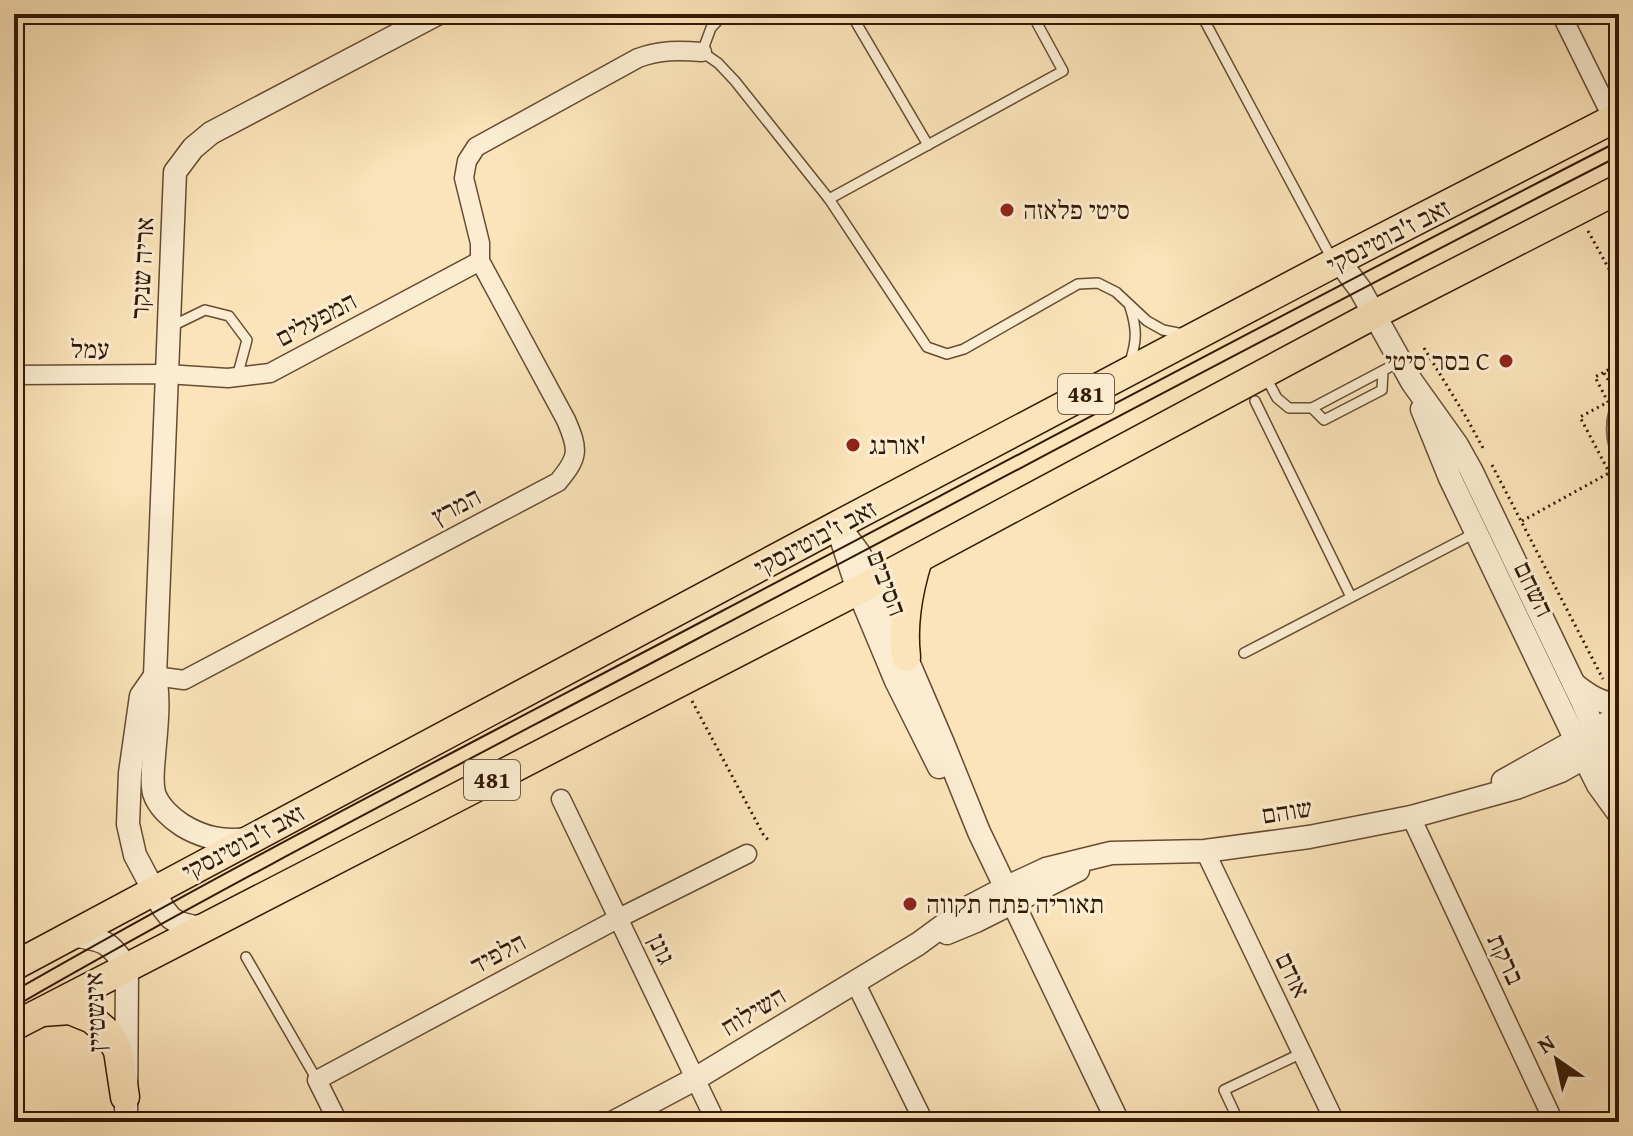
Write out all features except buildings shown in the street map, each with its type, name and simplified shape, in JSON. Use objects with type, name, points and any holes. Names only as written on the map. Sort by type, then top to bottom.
[{"type":"main road","name":"זאב ז'בוטינסקי","points":[[14,966],[838,525],[1616,117]]},
{"type":"main road","name":"481","points":[[14,1026],[918,559],[1256,389],[1375,314],[1619,189]]},
{"type":"main road","points":[[906,657],[903,638],[905,617],[918,559]]},
{"type":"main road","points":[[42,1012],[70,1010],[92,1019],[109,1034],[118,1051],[126,1110]]},
{"type":"street","name":"אריה שנקר","points":[[251,838],[231,841],[213,839],[176,821],[155,796],[152,778],[158,695],[155,676],[175,172],[193,148],[211,133],[437,14]]},
{"type":"street","points":[[1561,14],[1616,117]]},
{"type":"street","points":[[480,261],[480,243],[464,178],[467,161],[476,147],[638,58],[676,49],[702,52]]},
{"type":"street","name":"המפעלים","points":[[166,374],[237,377],[270,373],[480,261]]},
{"type":"street","name":"המרץ","points":[[155,676],[184,680],[558,482],[573,465],[576,443],[566,420],[480,261]]},
{"type":"street","name":"השחם","points":[[1337,262],[1360,289],[1375,314],[1392,366],[1412,382],[1457,445],[1574,684],[1596,743],[1598,785],[1619,814]]},
{"type":"street","name":"עמל","points":[[14,375],[166,374]]},
{"type":"street","name":"השחם","points":[[1412,382],[1436,447],[1509,601],[1612,771],[1619,795]]},
{"type":"street","name":"הסיבים","points":[[838,525],[843,547],[906,657],[979,832],[1118,1122]]},
{"type":"street","name":"הסיבים","points":[[866,586],[896,681],[946,780],[979,832]]},
{"type":"street","name":"אריה שנקר","points":[[155,676],[141,696],[130,773],[128,824],[135,855],[171,918],[194,927],[210,925]]},
{"type":"street","points":[[1574,684],[1602,703],[1618,709]]},
{"type":"street","name":"שוהם","points":[[1009,895],[1046,869],[1089,857],[1111,853],[1205,851],[1320,843],[1516,788],[1561,771],[1596,743],[1618,709]]},
{"type":"street","name":"גונן","points":[[561,799],[716,1122]]},
{"type":"street","name":"ברקת","points":[[1411,817],[1554,1122]]},
{"type":"street","name":"אודם","points":[[1205,851],[1302,1053],[1331,1121]]},
{"type":"street","name":"הלפיד","points":[[317,1080],[619,918],[747,854]]},
{"type":"street","name":"השילוח","points":[[614,1122],[695,1079],[918,944],[967,908],[1009,895]]},
{"type":"street","name":"אינשטיין","points":[[71,935],[104,941],[115,950],[127,968],[126,1110]]},
{"type":"street","points":[[855,982],[924,1122]]},
{"type":"street","points":[[317,1080],[338,1122]]},
{"type":"lane","points":[[724,14],[711,28],[702,52],[735,81],[829,199],[927,347],[947,354],[964,349],[1078,284],[1098,283],[1116,292],[1147,321],[1163,330],[1196,336]]},
{"type":"lane","points":[[851,14],[928,145]]},
{"type":"lane","points":[[829,199],[1063,71],[1032,14]]},
{"type":"lane","points":[[1201,14],[1317,232],[1337,262]]},
{"type":"lane","points":[[1127,373],[1136,326],[1129,303]]},
{"type":"lane","points":[[167,329],[205,310],[229,316],[247,340],[237,377]]},
{"type":"lane","points":[[1312,408],[1324,420],[1382,390],[1392,366]]},
{"type":"lane","points":[[1351,597],[1256,389],[1269,383],[1277,398],[1289,408],[1312,408],[1392,366]]},
{"type":"lane","points":[[1244,653],[1476,532]]},
{"type":"lane","points":[[1509,601],[1530,590]]},
{"type":"lane","points":[[246,957],[317,1080]]},
{"type":"lane","points":[[1239,1122],[1224,1090],[1302,1053]]},
{"type":"path","points":[[1578,211],[1619,287]]},
{"type":"path","points":[[1424,348],[1466,417],[1522,521],[1618,709]]},
{"type":"path","points":[[1618,488],[1580,417],[1608,402],[1595,377],[1619,364]]},
{"type":"path","points":[[1604,373],[1619,397]]},
{"type":"path","points":[[1522,521],[1609,473]]},
{"type":"path","points":[[681,682],[769,841]]},
{"type":"green space","points":[[1619,390],[1619,469],[1607,440],[1607,419]]},
{"type":"tram line","points":[[14,991],[366,798],[1619,141]]},
{"type":"tram line","points":[[14,1007],[354,820],[1619,156]]},
{"type":"place","name":"סיטי פלאזה","points":[[1007,210]]},
{"type":"place","name":"בסר סיטי C","points":[[1506,361]]},
{"type":"place","name":"אורנג'","points":[[853,445]]},
{"type":"place","name":"תאוריה פתח תקווה","points":[[910,904]]}]
